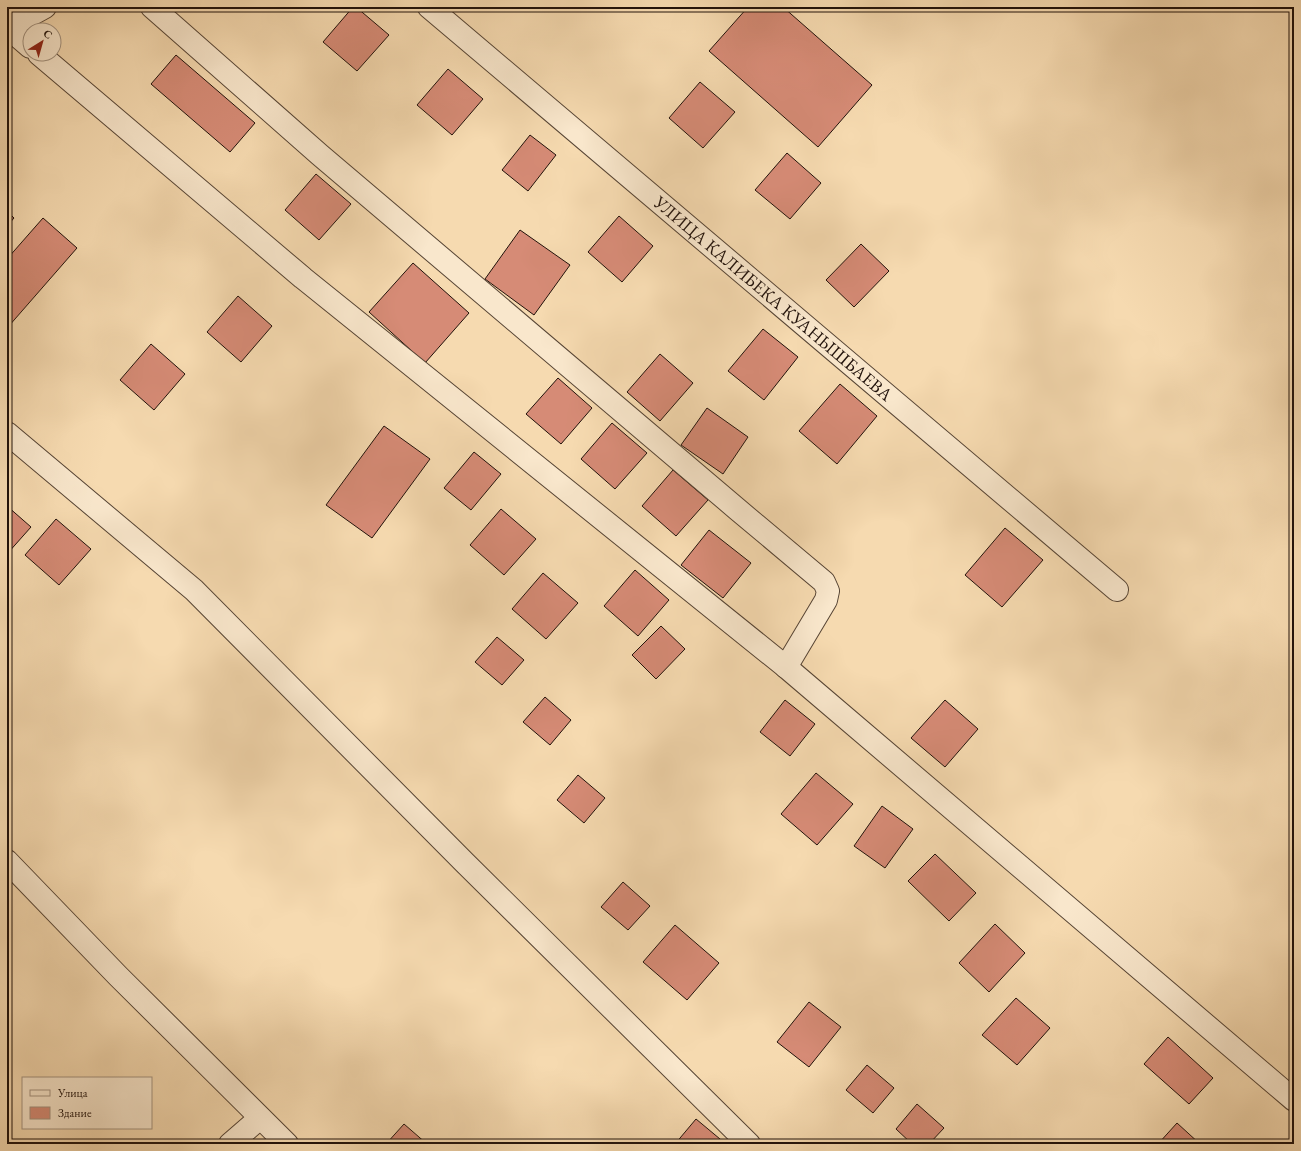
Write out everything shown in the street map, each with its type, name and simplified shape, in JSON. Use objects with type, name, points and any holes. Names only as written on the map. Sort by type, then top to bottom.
[{"type":"street","points":[[22,40],[7,27],[45,7]]},
{"type":"street","points":[[152,7],[314,149],[824,582],[828,591],[826,600],[786,667]]},
{"type":"street","name":"УЛИЦА КАЛИБЕКА КУАНЫШБАЕВА","points":[[429,7],[1117,590]]},
{"type":"street","points":[[48,62],[304,278],[786,667],[1294,1100]]},
{"type":"street","points":[[7,433],[194,590],[466,864],[750,1144]]},
{"type":"street","points":[[7,861],[287,1144]]},
{"type":"street","points":[[230,1144],[260,1118]]},
{"type":"building","points":[[353,7],[356,7],[389,35],[357,71],[323,42]]},
{"type":"building","points":[[748,7],[783,7],[872,85],[818,147],[709,51]]},
{"type":"building","points":[[176,55],[255,123],[230,152],[151,84]]},
{"type":"building","points":[[448,69],[483,99],[452,135],[417,105]]},
{"type":"building","points":[[700,82],[735,112],[703,148],[669,118]]},
{"type":"building","points":[[530,135],[556,155],[528,191],[502,170]]},
{"type":"building","points":[[787,153],[821,183],[790,219],[755,190]]},
{"type":"building","points":[[316,174],[351,204],[319,240],[285,210]]},
{"type":"building","points":[[7,211],[14,218],[7,226]]},
{"type":"building","points":[[619,216],[653,246],[622,282],[588,252]]},
{"type":"building","points":[[43,218],[77,248],[8,327],[7,259]]},
{"type":"building","points":[[520,230],[570,265],[534,315],[485,279]]},
{"type":"building","points":[[861,244],[889,271],[854,307],[826,280]]},
{"type":"building","points":[[413,263],[469,313],[425,363],[369,312]]},
{"type":"building","points":[[238,296],[272,326],[241,362],[207,332]]},
{"type":"building","points":[[763,329],[798,357],[764,400],[728,371]]},
{"type":"building","points":[[151,344],[185,374],[154,410],[120,380]]},
{"type":"building","points":[[660,354],[693,383],[660,421],[627,392]]},
{"type":"building","points":[[558,378],[592,408],[561,444],[526,414]]},
{"type":"building","points":[[840,384],[877,416],[837,464],[799,431]]},
{"type":"building","points":[[707,408],[748,437],[723,474],[681,445]]},
{"type":"building","points":[[612,423],[647,453],[615,489],[581,459]]},
{"type":"building","points":[[384,426],[430,459],[372,538],[326,505]]},
{"type":"building","points":[[474,452],[501,474],[471,510],[444,488]]},
{"type":"building","points":[[673,470],[708,500],[676,536],[642,506]]},
{"type":"building","points":[[7,506],[31,527],[7,554]]},
{"type":"building","points":[[501,509],[536,539],[504,575],[470,545]]},
{"type":"building","points":[[56,519],[91,549],[59,585],[25,555]]},
{"type":"building","points":[[1005,528],[1043,560],[1002,607],[965,575]]},
{"type":"building","points":[[709,530],[751,563],[723,598],[681,565]]},
{"type":"building","points":[[635,570],[669,600],[638,636],[604,606]]},
{"type":"building","points":[[543,573],[578,603],[546,639],[512,609]]},
{"type":"building","points":[[661,626],[685,649],[656,679],[632,655]]},
{"type":"building","points":[[497,637],[524,660],[502,685],[475,662]]},
{"type":"building","points":[[545,697],[571,720],[550,745],[523,722]]},
{"type":"building","points":[[785,700],[815,724],[790,756],[760,732]]},
{"type":"building","points":[[945,700],[978,729],[945,767],[911,738]]},
{"type":"building","points":[[816,773],[853,804],[817,845],[781,814]]},
{"type":"building","points":[[578,775],[605,798],[584,823],[557,800]]},
{"type":"building","points":[[882,806],[913,829],[885,868],[854,846]]},
{"type":"building","points":[[935,854],[976,893],[949,921],[908,881]]},
{"type":"building","points":[[623,882],[650,906],[628,930],[601,907]]},
{"type":"building","points":[[995,924],[1025,953],[989,992],[959,963]]},
{"type":"building","points":[[675,925],[719,963],[687,1000],[643,962]]},
{"type":"building","points":[[1016,998],[1050,1028],[1017,1065],[982,1035]]},
{"type":"building","points":[[809,1002],[841,1027],[809,1067],[777,1042]]},
{"type":"building","points":[[1168,1037],[1213,1078],[1189,1104],[1144,1064]]},
{"type":"building","points":[[867,1065],[894,1088],[873,1113],[846,1090]]},
{"type":"building","points":[[917,1104],[944,1128],[929,1144],[912,1144],[896,1129]]},
{"type":"building","points":[[696,1119],[726,1144],[675,1144]]},
{"type":"building","points":[[1177,1123],[1200,1144],[1158,1144]]},
{"type":"building","points":[[404,1124],[427,1144],[386,1144]]}]
